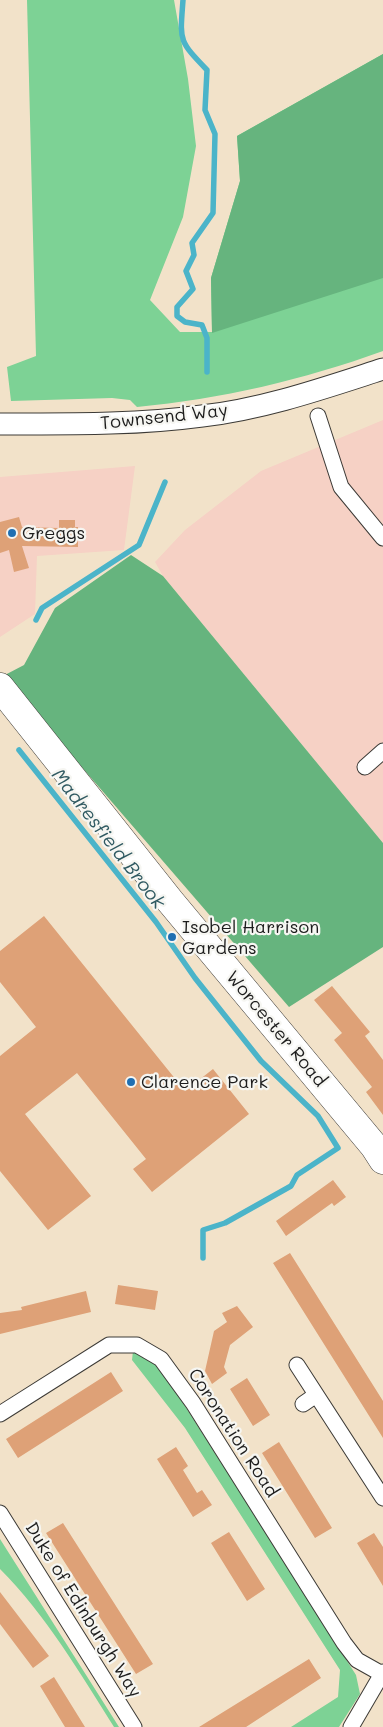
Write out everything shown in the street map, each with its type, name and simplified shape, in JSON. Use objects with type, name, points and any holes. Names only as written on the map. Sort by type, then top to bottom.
[{"type":"highway","name":"Worcester Road","points":[[0,687],[174,906],[374,1146],[383,1160]]},
{"type":"main road","name":"Townsend Way","points":[[0,424],[136,422],[203,416],[320,389],[383,369]]},
{"type":"street","points":[[318,416],[341,487],[383,538]]},
{"type":"street","points":[[365,767],[383,751]]},
{"type":"street","name":"Coronation Road","points":[[0,1414],[109,1345],[137,1345],[161,1359],[193,1403],[344,1642],[357,1660],[383,1673]]},
{"type":"street","points":[[297,1366],[383,1498]]},
{"type":"street","points":[[303,1404],[316,1394]]},
{"type":"street","name":"Duke of Edinburgh Way","points":[[0,1513],[134,1727]]},
{"type":"street","points":[[352,1727],[383,1673]]},
{"type":"shaded area","points":[[383,420],[383,843],[163,576],[155,562],[185,530],[261,471]]},
{"type":"shaded area","points":[[135,466],[124,550],[37,556],[35,614],[0,637],[0,477]]},
{"type":"green space","points":[[27,0],[174,0],[188,79],[196,146],[183,217],[150,300],[180,332],[212,332],[211,278],[240,181],[237,136],[383,54],[383,351],[323,371],[262,387],[200,399],[137,407],[130,400],[112,398],[11,401],[7,367],[36,356]]},
{"type":"green space","points":[[383,54],[383,278],[212,333],[211,278],[240,181],[237,136]]},
{"type":"green space","points":[[131,555],[163,576],[383,843],[383,947],[289,1007],[3,676],[24,665],[55,608]]},
{"type":"green space","points":[[133,1351],[159,1365],[356,1675],[360,1694],[339,1727],[291,1727],[338,1697],[340,1670],[185,1428],[132,1360]]},
{"type":"green space","points":[[0,1539],[119,1727],[114,1727],[47,1625],[0,1569]]},
{"type":"building","points":[[19,517],[22,527],[59,528],[59,520],[75,520],[75,527],[78,527],[78,547],[22,546],[29,568],[14,572],[9,550],[0,553],[0,522]]},
{"type":"building","name":"Clarence Park","points":[[44,916],[185,1091],[213,1069],[249,1114],[152,1192],[133,1169],[146,1159],[77,1073],[25,1114],[91,1196],[48,1230],[0,1171],[0,1056],[36,1027],[0,982],[0,951]]},
{"type":"building","points":[[332,986],[370,1032],[365,1036],[383,1060],[383,1115],[366,1092],[372,1087],[334,1040],[342,1033],[314,1000]]},
{"type":"building","points":[[333,1180],[346,1197],[334,1206],[332,1203],[286,1236],[276,1221]]},
{"type":"building","points":[[290,1253],[383,1401],[383,1438],[273,1263]]},
{"type":"building","points":[[118,1285],[158,1291],[155,1310],[115,1304]]},
{"type":"building","points":[[86,1291],[91,1312],[0,1334],[0,1313],[22,1310],[21,1307]]},
{"type":"building","points":[[237,1306],[253,1327],[230,1345],[224,1367],[227,1373],[212,1384],[205,1371],[214,1331],[227,1322],[222,1313]]},
{"type":"building","points":[[111,1372],[123,1391],[18,1458],[6,1439]]},
{"type":"building","points":[[247,1378],[270,1415],[253,1426],[230,1389]]},
{"type":"building","points":[[279,1442],[332,1528],[315,1538],[262,1453]]},
{"type":"building","points":[[176,1447],[188,1466],[183,1470],[197,1493],[202,1490],[212,1505],[193,1517],[157,1459]]},
{"type":"building","points":[[63,1523],[153,1664],[136,1674],[46,1533]]},
{"type":"building","points":[[229,1532],[265,1589],[247,1601],[211,1543]]},
{"type":"building","points":[[374,1533],[383,1547],[383,1586],[357,1543]]},
{"type":"building","points":[[0,1592],[49,1656],[33,1668],[0,1624]]},
{"type":"building","points":[[309,1659],[321,1678],[246,1727],[199,1727]]},
{"type":"building","points":[[54,1677],[85,1727],[65,1727],[40,1686]]},
{"type":"waterway","name":"Madresfield Brook","points":[[183,0],[181,24],[183,39],[191,52],[207,70],[205,110],[215,134],[213,213],[192,243],[194,255],[186,271],[193,289],[177,307],[177,316],[185,322],[202,325],[207,338],[207,372]]},
{"type":"waterway","name":"Madresfield Brook","points":[[36,620],[42,608],[139,545],[165,482]]},
{"type":"waterway","name":"Madresfield Brook","points":[[19,750],[156,922],[195,978],[261,1061],[318,1116],[338,1148],[297,1175],[291,1186],[225,1223],[203,1230],[203,1258]]},
{"type":"place","name":"Greggs","points":[[12,533]]},
{"type":"place","name":"Isobel Harrison Gardens","points":[[172,937]]},
{"type":"place","name":"Clarence Park","points":[[131,1082]]}]
